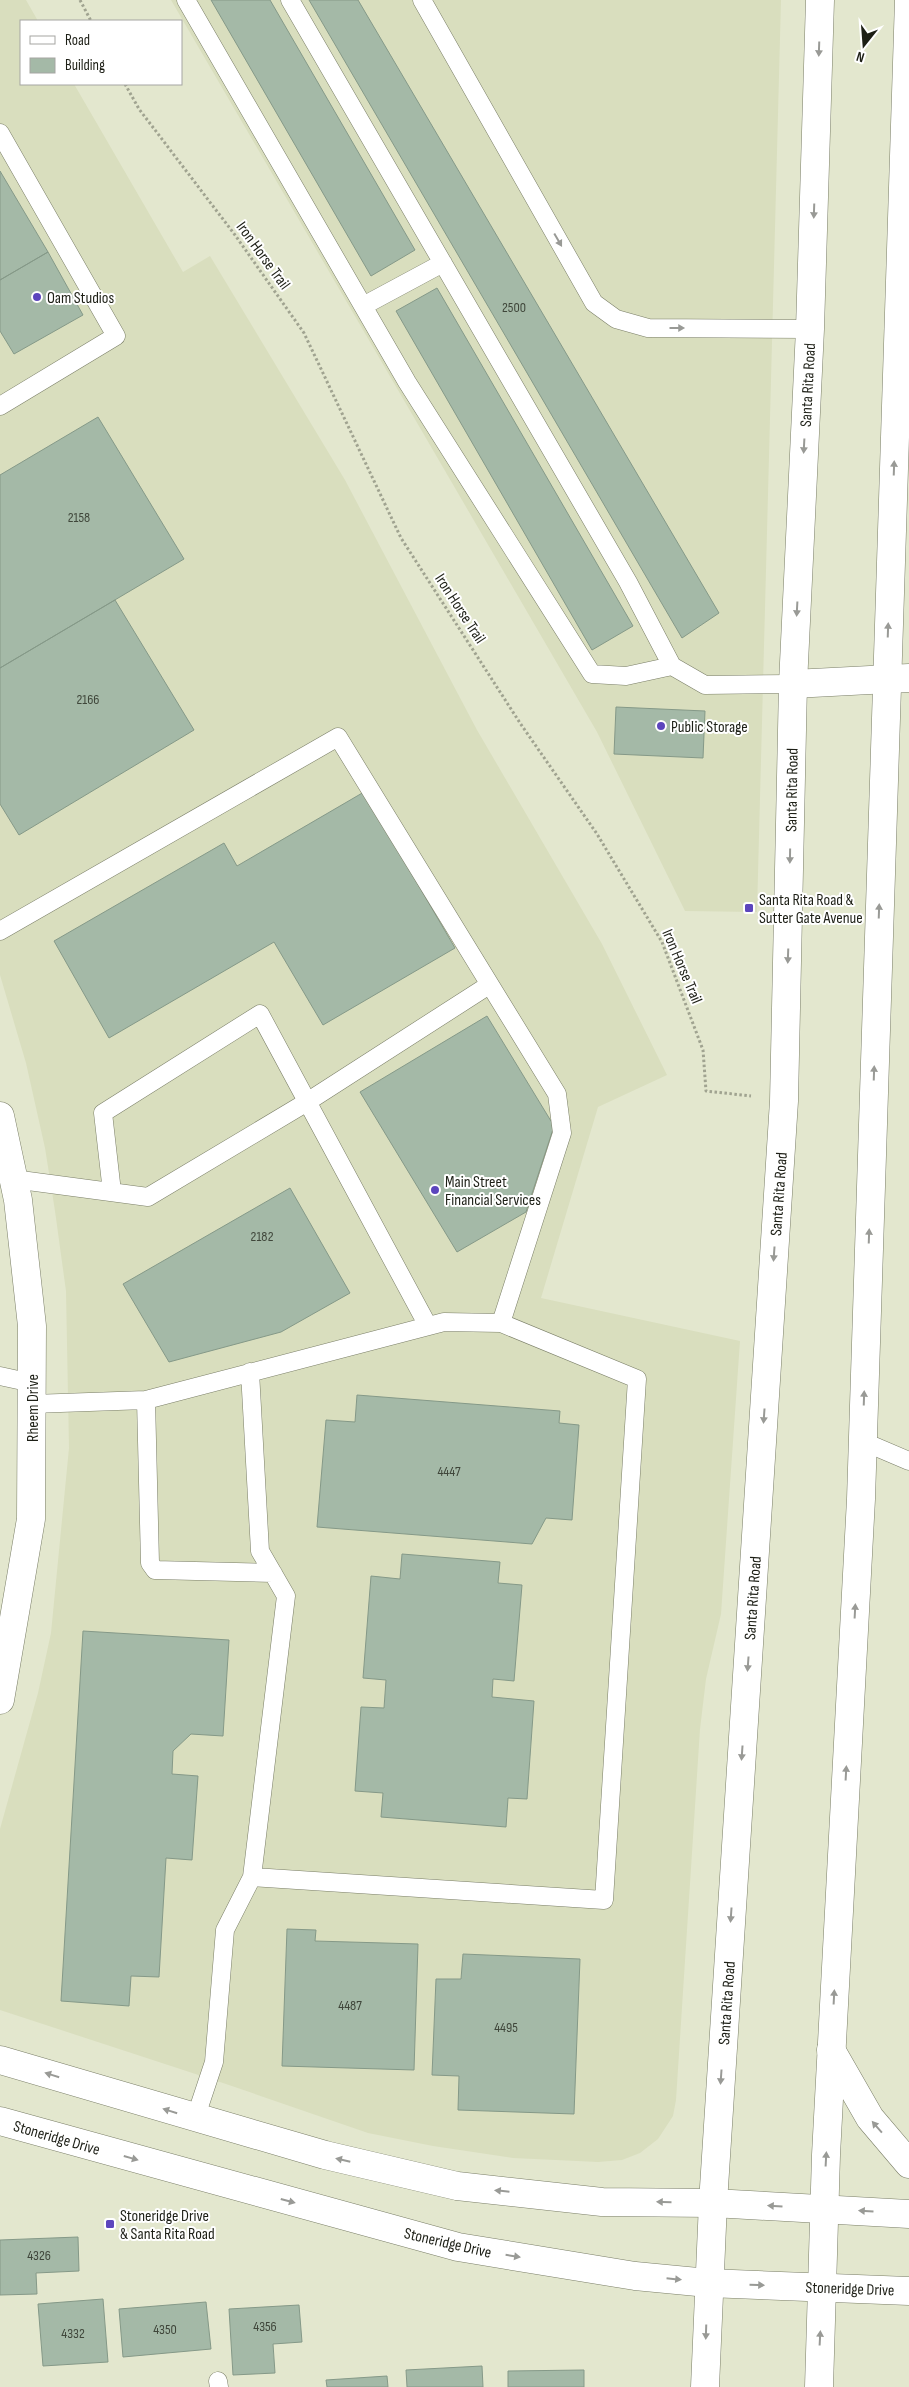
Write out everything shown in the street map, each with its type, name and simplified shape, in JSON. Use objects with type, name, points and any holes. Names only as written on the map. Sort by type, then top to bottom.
[{"type":"main road","name":"Santa Rita Road","points":[[705,2387],[708,2283],[784,1101],[793,684],[810,329],[820,0]]},
{"type":"main road","points":[[819,2387],[824,2208],[898,679],[909,0]]},
{"type":"main road","points":[[793,684],[898,679]]},
{"type":"main road","name":"Rheem Drive","points":[[0,1116],[13,1179],[32,1326],[31,1519],[0,1700]]},
{"type":"main road","points":[[832,2050],[870,2118],[909,2164]]},
{"type":"main road","points":[[0,2060],[195,2119],[325,2155],[457,2186],[602,2202],[713,2203],[909,2214]]},
{"type":"main road","name":"Stoneridge Drive","points":[[0,2121],[458,2247],[635,2276],[708,2283],[909,2291]]},
{"type":"lane","points":[[186,0],[407,382],[592,674],[626,676],[672,666]]},
{"type":"lane","points":[[290,0],[628,582],[672,666],[705,685],[793,684]]},
{"type":"lane","points":[[422,0],[594,303],[616,319],[648,328],[810,329]]},
{"type":"lane","points":[[0,133],[116,336],[0,406]]},
{"type":"lane","points":[[363,306],[443,263]]},
{"type":"lane","points":[[0,932],[338,737],[557,1094],[562,1133],[501,1323]]},
{"type":"lane","points":[[13,1179],[148,1197],[307,1102],[490,985]]},
{"type":"lane","points":[[112,1192],[103,1113],[260,1014],[428,1326]]},
{"type":"lane","points":[[0,1376],[32,1394],[146,1400],[444,1322],[501,1323],[637,1379],[604,1900],[252,1877]]},
{"type":"lane","points":[[195,2119],[214,2062],[225,1930],[252,1877],[286,1596],[260,1551],[250,1372]]},
{"type":"lane","points":[[146,1400],[150,1562],[155,1570],[273,1573]]},
{"type":"lane","points":[[862,1441],[909,1461]]},
{"type":"path","points":[[80,0],[91,20]]},
{"type":"path","name":"Iron Horse Trail","points":[[126,85],[138,109],[235,235],[304,333],[401,538],[520,723],[597,834],[662,942],[703,1050],[706,1091],[784,1101]]},
{"type":"shaded area","points":[[0,0],[26,0],[37,20],[20,20],[20,85],[75,85],[183,272],[210,256],[345,480],[477,730],[602,944],[667,1075],[598,1107],[541,1298],[740,1341],[721,1614],[706,1679],[700,1729],[676,2100],[673,2116],[658,2139],[640,2153],[622,2160],[598,2162],[513,2158],[433,2146],[368,2133],[0,2010],[0,1829],[38,1693],[51,1633],[69,1448],[66,1291],[55,1211],[45,1148],[26,1063],[0,975]]},
{"type":"shaded area","points":[[171,0],[781,0],[757,912],[685,911],[597,732]]},
{"type":"building","points":[[211,0],[270,0],[415,250],[371,276]]},
{"type":"building","points":[[309,0],[358,0],[719,613],[682,638]]},
{"type":"building","points":[[0,171],[48,252],[0,280]]},
{"type":"building","name":"Oam Studios","points":[[48,252],[83,315],[14,354],[0,331],[0,280]]},
{"type":"building","points":[[437,288],[633,626],[592,650],[396,311]]},
{"type":"building","points":[[98,417],[184,559],[0,668],[0,475]]},
{"type":"building","points":[[115,600],[194,730],[19,835],[0,804],[0,668]]},
{"type":"building","points":[[616,707],[705,711],[703,758],[614,754]]},
{"type":"building","points":[[364,792],[455,948],[323,1025],[274,942],[109,1038],[54,941],[224,843],[237,866]]},
{"type":"building","points":[[487,1016],[554,1126],[526,1212],[457,1252],[360,1092]]},
{"type":"building","points":[[290,1188],[350,1293],[281,1332],[169,1362],[123,1284]]},
{"type":"building","points":[[357,1395],[560,1411],[559,1423],[579,1425],[572,1520],[546,1518],[532,1544],[317,1527],[326,1420],[355,1422]]},
{"type":"building","points":[[402,1554],[500,1562],[498,1583],[522,1585],[514,1681],[493,1679],[492,1697],[534,1701],[527,1799],[508,1798],[506,1827],[381,1817],[383,1793],[355,1791],[361,1707],[384,1708],[386,1680],[363,1678],[371,1576],[400,1579]]},
{"type":"building","points":[[83,1631],[229,1640],[223,1736],[191,1734],[173,1751],[172,1774],[198,1776],[192,1860],[166,1858],[159,1977],[131,1976],[129,2006],[61,2001]]},
{"type":"building","points":[[287,1929],[316,1930],[315,1941],[418,1944],[414,2070],[282,2066]]},
{"type":"building","points":[[463,1954],[580,1959],[574,2114],[458,2110],[459,2076],[432,2075],[436,1979],[461,1979]]},
{"type":"building","points":[[78,2237],[79,2271],[36,2273],[37,2294],[0,2295],[0,2240]]},
{"type":"building","points":[[103,2299],[108,2362],[43,2366],[38,2304]]},
{"type":"building","points":[[206,2302],[211,2349],[123,2357],[119,2309]]},
{"type":"building","points":[[299,2305],[302,2342],[273,2344],[275,2373],[233,2375],[229,2309]]},
{"type":"building","points":[[482,2366],[483,2387],[407,2387],[406,2370]]},
{"type":"building","points":[[584,2370],[584,2387],[508,2387],[508,2371]]},
{"type":"building","points":[[387,2376],[388,2387],[327,2387],[326,2380]]},
{"type":"place","name":"Oam Studios","points":[[37,297]]},
{"type":"place","name":"Public Storage","points":[[661,726]]},
{"type":"place","name":"Santa Rita Road & Sutter Gate Avenue","points":[[749,908]]},
{"type":"place","name":"Main Street Financial Services","points":[[435,1190]]},
{"type":"place","name":"Stoneridge Drive & Santa Rita Road","points":[[110,2224]]}]
